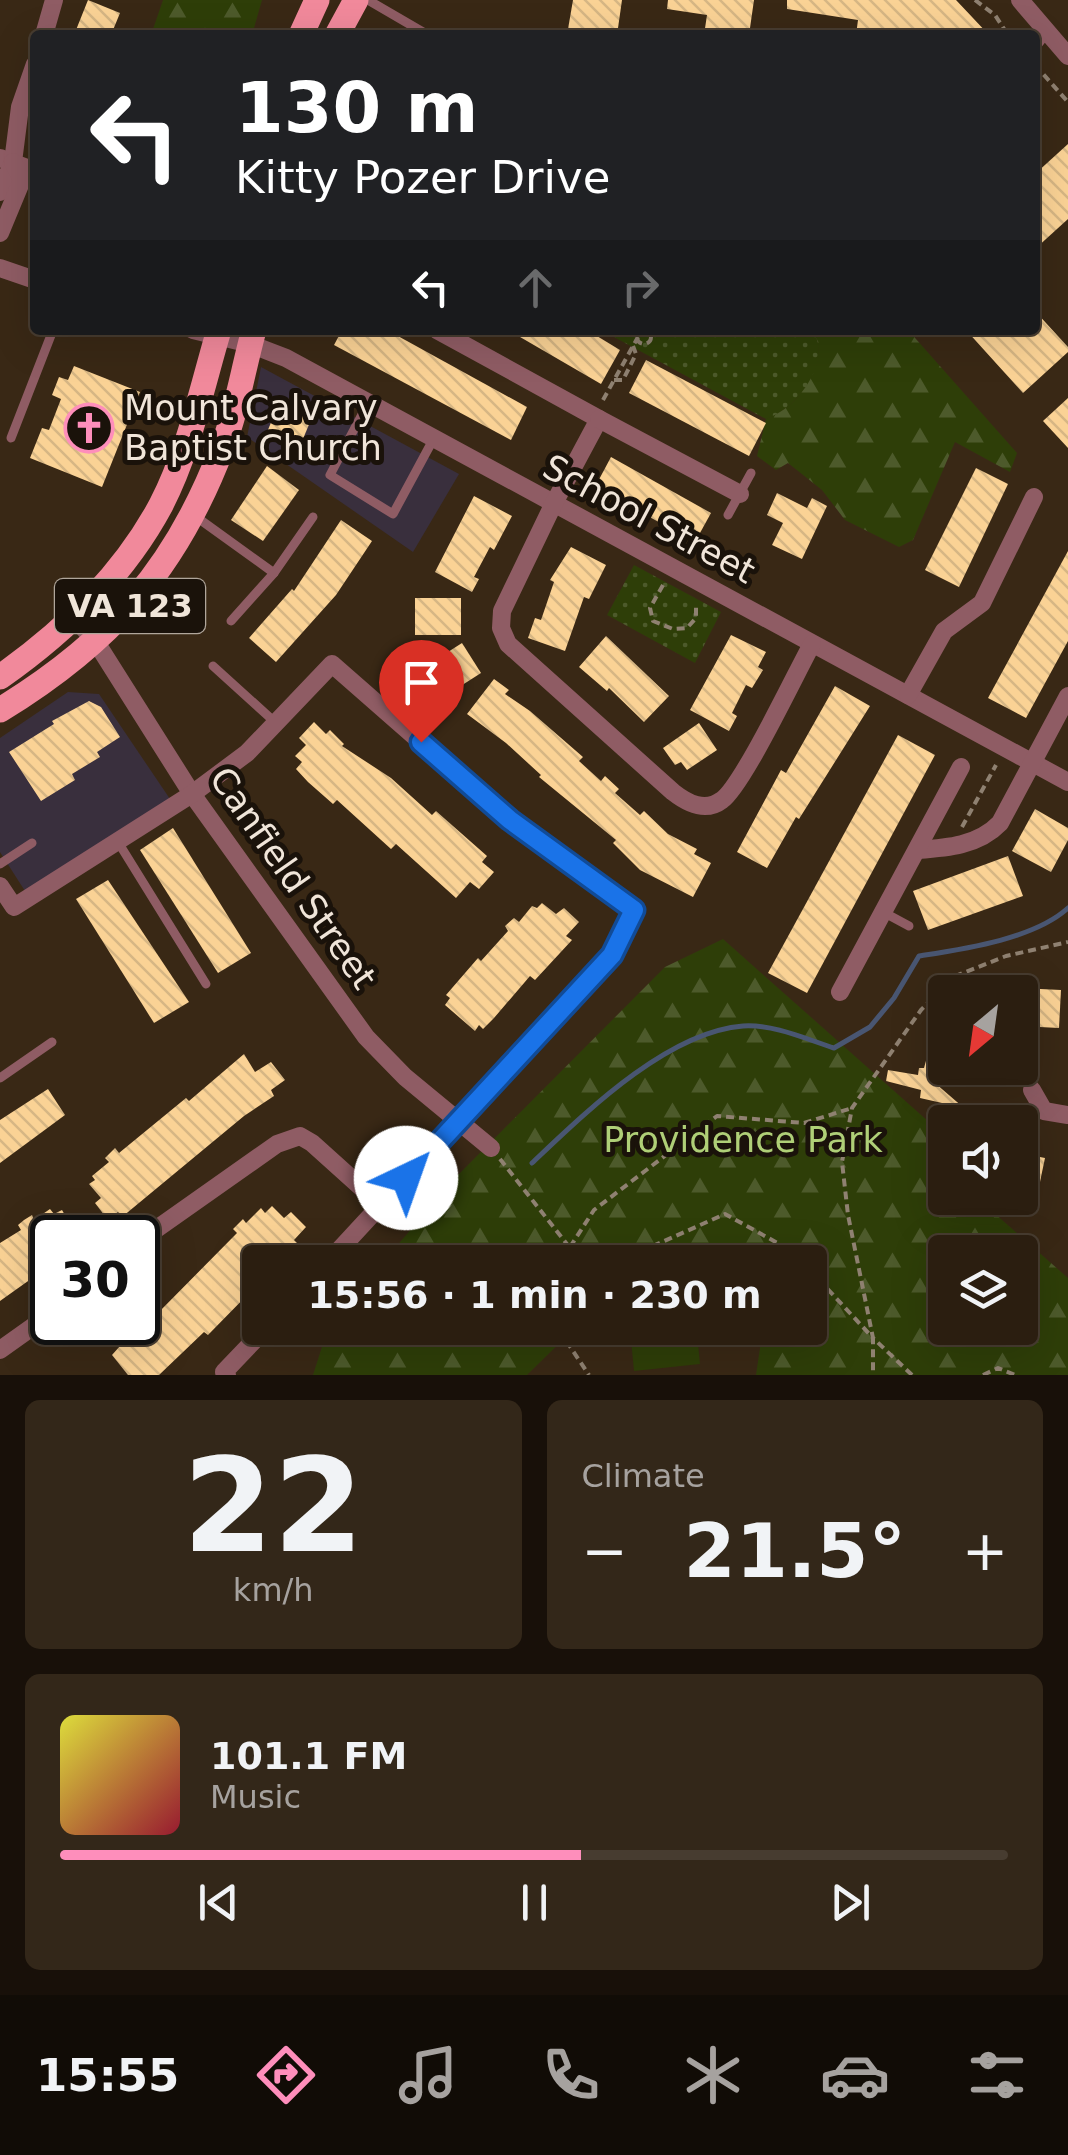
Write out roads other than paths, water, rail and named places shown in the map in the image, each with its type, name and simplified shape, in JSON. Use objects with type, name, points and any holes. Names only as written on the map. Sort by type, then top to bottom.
[{"type":"main road","points":[[303,30],[317,0]]},
{"type":"main road","points":[[340,30],[356,0]]},
{"type":"main road","name":"VA 123","points":[[0,676],[75,618],[124,560],[161,505],[180,460],[209,335]]},
{"type":"main road","name":"VA 123","points":[[0,710],[50,679],[96,642],[150,584],[193,514],[223,446],[252,337]]},
{"type":"street","points":[[45,30],[54,0]]},
{"type":"street","points":[[1020,0],[1068,56]]},
{"type":"street","points":[[0,192],[30,78]]},
{"type":"street","points":[[6,160],[30,168]]},
{"type":"street","points":[[0,233],[22,180],[6,160]]},
{"type":"street","points":[[0,268],[30,278]]},
{"type":"street","points":[[447,335],[600,412],[740,494]]},
{"type":"street","name":"School Street","points":[[252,337],[552,505],[1068,782]]},
{"type":"street","points":[[600,412],[502,612],[501,628],[508,644],[688,804],[708,806],[722,800],[732,789],[812,644]]},
{"type":"street","points":[[908,695],[944,631],[982,603],[1034,497]]},
{"type":"street","name":"Canfield Street","points":[[75,618],[96,642],[192,794],[366,1037],[405,1078],[490,1148]]},
{"type":"street","points":[[0,886],[14,907],[192,794],[247,752],[332,664],[510,820],[634,910],[612,955],[344,1245]]},
{"type":"street","points":[[917,850],[950,848],[990,834],[1000,823],[1068,696]]},
{"type":"street","points":[[840,992],[961,767]]},
{"type":"street","points":[[1032,1090],[1044,1111],[1068,1115]]},
{"type":"street","points":[[160,1227],[278,1144],[300,1136],[382,1206]]},
{"type":"street","points":[[0,1350],[30,1329]]},
{"type":"street","points":[[227,1375],[224,1372],[250,1345]]},
{"type":"lane","points":[[368,0],[419,30]]},
{"type":"lane","points":[[1040,42],[1048,33]]},
{"type":"lane","points":[[11,438],[51,335]]},
{"type":"lane","points":[[369,402],[330,474],[392,514],[434,438]]},
{"type":"lane","points":[[728,516],[751,473]]},
{"type":"lane","points":[[193,514],[274,573]]},
{"type":"lane","points":[[231,621],[274,573],[313,517]]},
{"type":"lane","points":[[213,666],[277,724]]},
{"type":"lane","points":[[117,841],[206,984]]},
{"type":"lane","points":[[0,864],[32,843]]},
{"type":"lane","points":[[883,912],[909,926]]},
{"type":"lane","points":[[0,1078],[52,1042]]},
{"type":"waterway","points":[[532,1163],[602,1099],[685,1043],[714,1032],[754,1026],[834,1048],[870,1027],[894,998],[919,956],[1018,935],[1054,919],[1068,908]]},
{"type":"place","name":"Mount Calvary Baptist Church","points":[[89,428]]},
{"type":"park label","name":"Providence Park","points":[[743,1140]]}]
